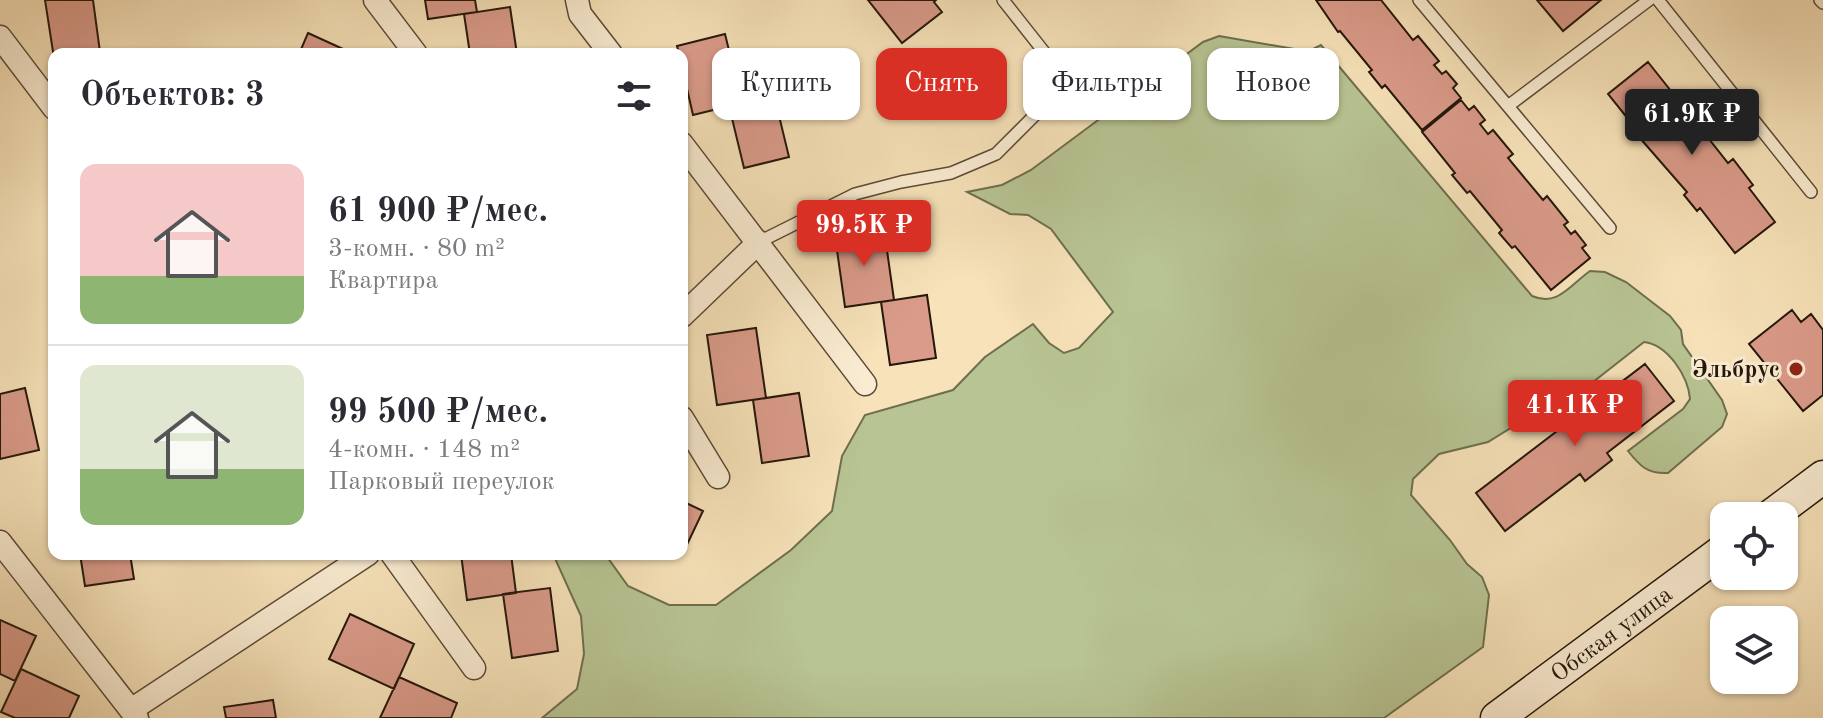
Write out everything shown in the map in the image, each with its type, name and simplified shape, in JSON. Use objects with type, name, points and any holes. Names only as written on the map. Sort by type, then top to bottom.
[{"type":"street","points":[[375,0],[411,48]]},
{"type":"street","points":[[577,0],[580,14],[606,48]]},
{"type":"street","points":[[0,37],[48,100]]},
{"type":"street","points":[[688,152],[865,384]]},
{"type":"street","points":[[688,310],[759,242]]},
{"type":"street","points":[[688,428],[718,477]]},
{"type":"street","points":[[1790,502],[1823,477]]},
{"type":"street","points":[[0,542],[134,714],[359,560]]},
{"type":"street","points":[[396,560],[474,668]]},
{"type":"street","name":"Обская улица","points":[[1497,718],[1710,560]]},
{"type":"lane","points":[[759,242],[855,194],[951,173],[996,154],[1036,114],[1052,62],[1003,0]]},
{"type":"lane","points":[[1419,0],[1610,228]]},
{"type":"lane","points":[[1508,106],[1649,0]]},
{"type":"lane","points":[[1658,0],[1811,192]]},
{"type":"green space","points":[[1219,36],[1288,48],[1207,48],[1207,120],[1339,120],[1339,66],[1532,296],[1541,299],[1557,297],[1590,271],[1605,272],[1626,282],[1670,316],[1681,330],[1683,344],[1722,400],[1727,414],[1722,427],[1668,473],[1649,470],[1636,461],[1628,451],[1683,409],[1690,399],[1681,372],[1669,355],[1644,342],[1574,397],[1561,387],[1533,405],[1517,424],[1488,442],[1439,454],[1413,479],[1411,495],[1467,564],[1482,577],[1489,595],[1483,647],[1384,718],[542,718],[577,689],[584,654],[581,616],[556,560],[609,560],[628,586],[669,605],[716,605],[791,550],[832,511],[842,456],[865,415],[953,390],[985,357],[1033,324],[1049,343],[1064,353],[1079,348],[1113,312],[1051,229],[1028,215],[1010,214],[967,192],[1002,185],[1031,170],[1098,120],[1191,120],[1191,51]]},
{"type":"building","points":[[45,0],[93,0],[99,48],[52,48]]},
{"type":"building","points":[[425,0],[475,0],[477,12],[428,19]]},
{"type":"building","points":[[868,0],[936,0],[934,2],[942,12],[902,43]]},
{"type":"building","points":[[1316,0],[1381,0],[1413,40],[1418,36],[1439,61],[1434,65],[1442,74],[1446,71],[1457,84],[1453,88],[1461,98],[1422,130],[1385,85],[1382,88],[1369,72],[1372,70],[1338,32]]},
{"type":"building","points":[[1537,0],[1601,0],[1563,31]]},
{"type":"building","points":[[510,7],[516,48],[469,48],[464,14]]},
{"type":"building","points":[[308,33],[341,48],[302,48]]},
{"type":"building","points":[[725,34],[728,48],[712,48],[712,110],[693,115],[688,93],[688,48],[678,48]]},
{"type":"building","points":[[1648,62],[1675,96],[1679,92],[1699,116],[1694,120],[1728,163],[1733,159],[1753,185],[1749,188],[1775,222],[1735,253],[1700,208],[1697,211],[1684,195],[1687,192],[1639,137],[1641,135],[1608,94]]},
{"type":"building","points":[[1461,100],[1469,110],[1474,106],[1485,120],[1480,124],[1488,134],[1493,130],[1513,154],[1508,158],[1543,200],[1547,196],[1568,222],[1564,225],[1571,234],[1575,231],[1586,245],[1582,248],[1590,258],[1551,290],[1515,246],[1512,248],[1499,233],[1502,230],[1470,191],[1467,193],[1452,175],[1455,173],[1422,132]]},
{"type":"building","points":[[732,120],[780,120],[789,157],[744,168]]},
{"type":"building","points":[[884,229],[894,300],[845,307],[835,236]]},
{"type":"building","points":[[927,295],[936,358],[890,365],[881,302]]},
{"type":"building","name":"Эльбрус","points":[[1792,310],[1801,322],[1811,314],[1823,330],[1823,395],[1803,411],[1749,344]]},
{"type":"building","points":[[756,328],[766,398],[717,405],[707,335]]},
{"type":"building","points":[[1645,364],[1674,401],[1607,453],[1612,460],[1585,481],[1580,474],[1505,531],[1476,493]]},
{"type":"building","points":[[25,388],[39,450],[0,459],[0,394]]},
{"type":"building","points":[[799,393],[809,456],[762,463],[753,400]]},
{"type":"building","points":[[688,504],[703,511],[688,542]]},
{"type":"building","points":[[81,560],[131,560],[134,579],[85,586]]},
{"type":"building","points":[[462,560],[512,560],[516,593],[467,600]]},
{"type":"building","points":[[550,588],[558,651],[512,658],[503,594]]},
{"type":"building","points":[[350,614],[414,644],[394,689],[329,659]]},
{"type":"building","points":[[0,620],[36,636],[15,681],[0,674]]},
{"type":"building","points":[[21,669],[79,696],[69,718],[15,718],[1,712]]},
{"type":"building","points":[[399,677],[457,703],[451,718],[380,718]]},
{"type":"building","points":[[273,700],[276,718],[226,718],[224,707]]},
{"type":"place","name":"Эльбрус","points":[[1796,369]]}]
